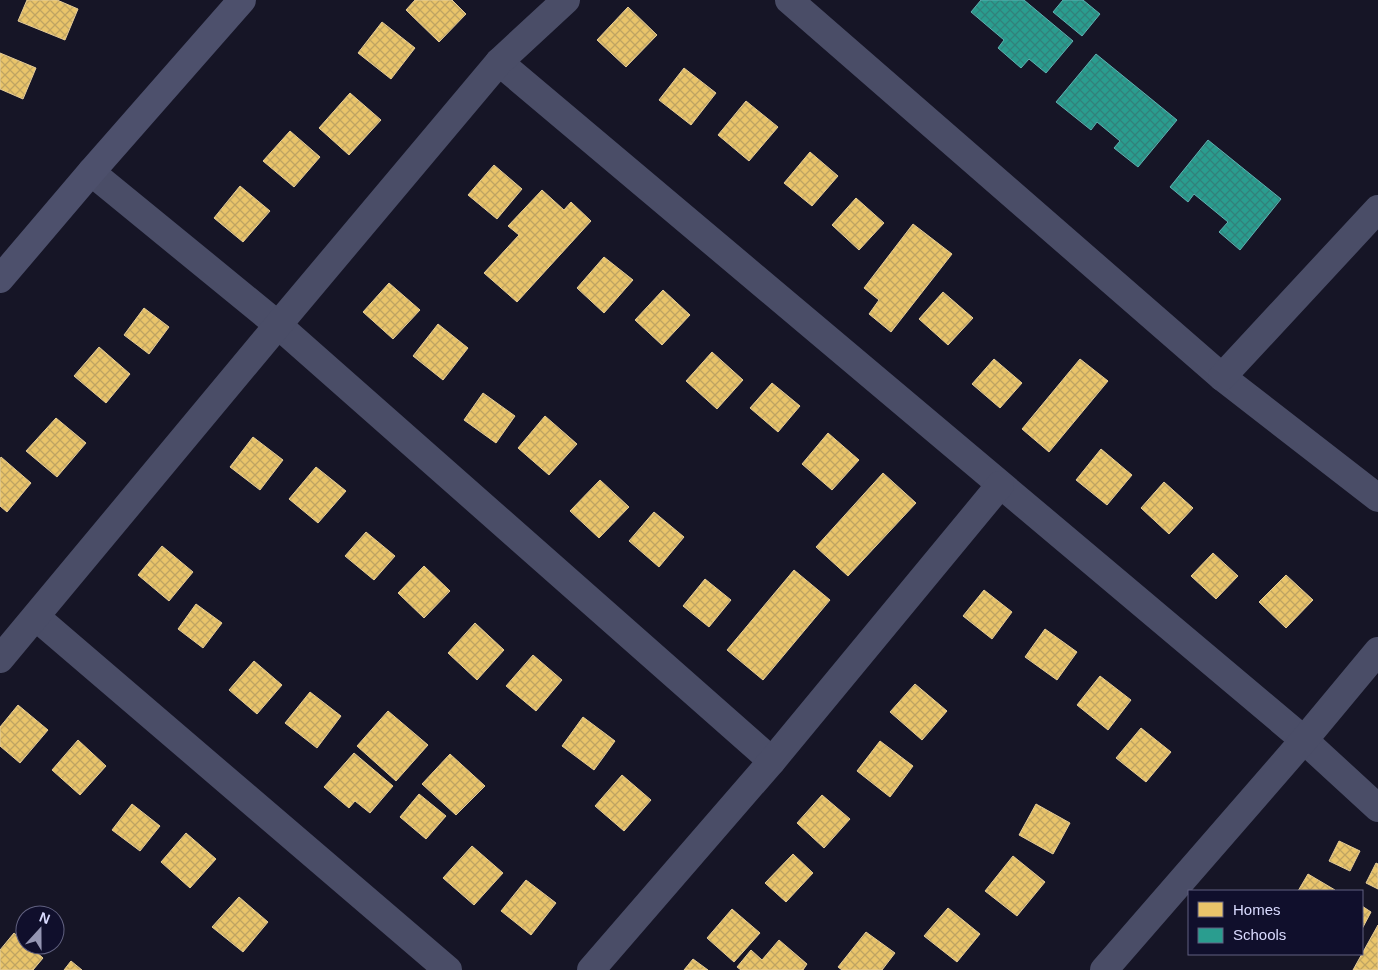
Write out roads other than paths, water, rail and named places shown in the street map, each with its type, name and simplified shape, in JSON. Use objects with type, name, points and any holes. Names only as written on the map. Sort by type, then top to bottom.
[{"type":"street","points":[[0,279],[242,0]]},
{"type":"street","points":[[0,659],[499,62],[566,0]]},
{"type":"street","points":[[789,0],[1222,377],[1378,498]]},
{"type":"street","points":[[499,62],[1304,740],[1378,808]]},
{"type":"street","points":[[91,172],[278,325],[772,761]]},
{"type":"street","points":[[1222,377],[1378,209]]},
{"type":"street","points":[[591,970],[772,761],[1000,485]]},
{"type":"street","points":[[36,617],[448,970]]},
{"type":"street","points":[[1104,970],[1304,740],[1378,651]]}]
